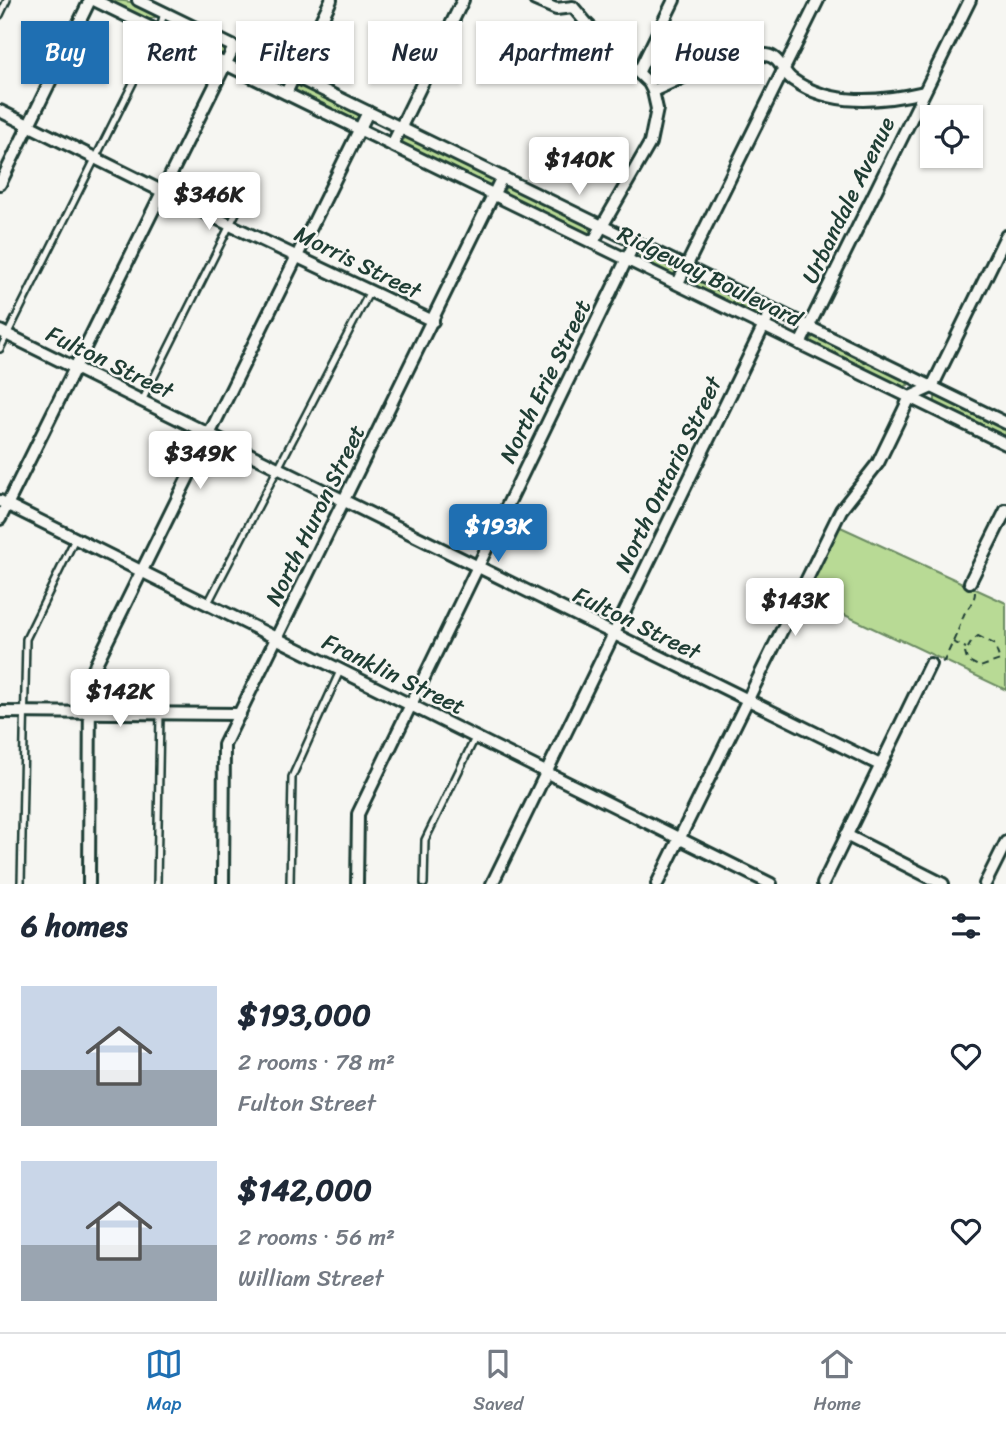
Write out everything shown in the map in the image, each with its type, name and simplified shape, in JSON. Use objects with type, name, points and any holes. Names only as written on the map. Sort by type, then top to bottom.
[{"type":"street","name":"Ridgeway Boulevard","points":[[92,0],[137,21]]},
{"type":"street","points":[[0,184],[92,0]]},
{"type":"street","name":"Ridgeway Boulevard","points":[[138,0],[167,8],[234,47]]},
{"type":"street","points":[[321,21],[331,0]]},
{"type":"street","points":[[392,145],[463,0]]},
{"type":"street","points":[[535,0],[556,9],[573,3],[588,25],[639,71],[653,90],[656,118],[650,143],[593,242]]},
{"type":"street","points":[[639,71],[674,0]]},
{"type":"street","points":[[678,284],[818,0]]},
{"type":"street","name":"Urbandale Avenue","points":[[800,344],[970,0]]},
{"type":"street","points":[[0,519],[4,503],[75,367],[234,47]]},
{"type":"street","points":[[653,90],[722,63],[748,56],[772,57],[790,79],[833,97],[875,101],[924,92]]},
{"type":"street","name":"Ridgeway Boulevard","points":[[222,62],[1006,444]]},
{"type":"street","points":[[286,93],[290,84]]},
{"type":"street","name":"Ridgeway Boulevard","points":[[310,84],[1006,423]]},
{"type":"street","name":"Morris Street","points":[[0,111],[230,225],[433,321]]},
{"type":"street","points":[[89,884],[90,676],[368,112]]},
{"type":"street","name":"North Huron Street","points":[[223,884],[224,745],[502,177]]},
{"type":"street","points":[[657,884],[841,510],[878,463],[910,397],[932,387],[1006,236]]},
{"type":"street","name":"North Erie Street","points":[[357,884],[358,814],[635,242]]},
{"type":"street","name":"North Ontario Street","points":[[492,884],[772,309]]},
{"type":"street","name":"Fulton Street","points":[[4,332],[880,765]]},
{"type":"street","name":"Franklin Street","points":[[4,503],[771,884]]},
{"type":"street","points":[[973,587],[1006,510]]},
{"type":"street","points":[[823,884],[930,664]]},
{"type":"street","points":[[0,712],[240,714]]},
{"type":"street","points":[[846,835],[943,884]]},
{"type":"street","points":[[985,884],[1006,842]]},
{"type":"lane","points":[[0,15],[7,0]]},
{"type":"lane","points":[[162,21],[167,8]]},
{"type":"lane","points":[[0,349],[4,332],[133,84]]},
{"type":"lane","points":[[142,401],[252,181]]},
{"type":"lane","points":[[207,605],[370,291]]},
{"type":"lane","points":[[21,884],[26,639],[75,539]]},
{"type":"lane","points":[[290,884],[292,777],[340,671]]},
{"type":"lane","points":[[157,884],[160,713]]},
{"type":"lane","points":[[424,884],[425,841],[475,738]]},
{"type":"path","points":[[942,662],[976,595],[973,587]]},
{"type":"path","points":[[978,636],[994,644],[1001,659],[977,667],[966,658],[967,649],[978,636]]},
{"type":"path","points":[[953,642],[967,649]]},
{"type":"green space","points":[[107,0],[140,5],[155,17],[148,20]]},
{"type":"green space","points":[[300,84],[358,113],[358,119],[353,120],[296,92],[296,86]]},
{"type":"green space","points":[[407,136],[490,177],[492,184],[488,185],[404,145],[402,141]]},
{"type":"green space","points":[[507,186],[590,226],[590,233],[587,234],[506,194],[504,190]]},
{"type":"green space","points":[[644,253],[674,267],[675,274],[670,275],[641,260],[638,257]]},
{"type":"green space","points":[[693,276],[760,309],[763,314],[756,317],[689,284],[687,280]]},
{"type":"green space","points":[[816,336],[906,380],[908,385],[902,388],[811,343],[812,337]]},
{"type":"green space","points":[[940,396],[1006,429],[1006,438],[935,404],[935,397]]},
{"type":"green space","points":[[834,524],[1006,603],[1006,690],[800,594]]}]
